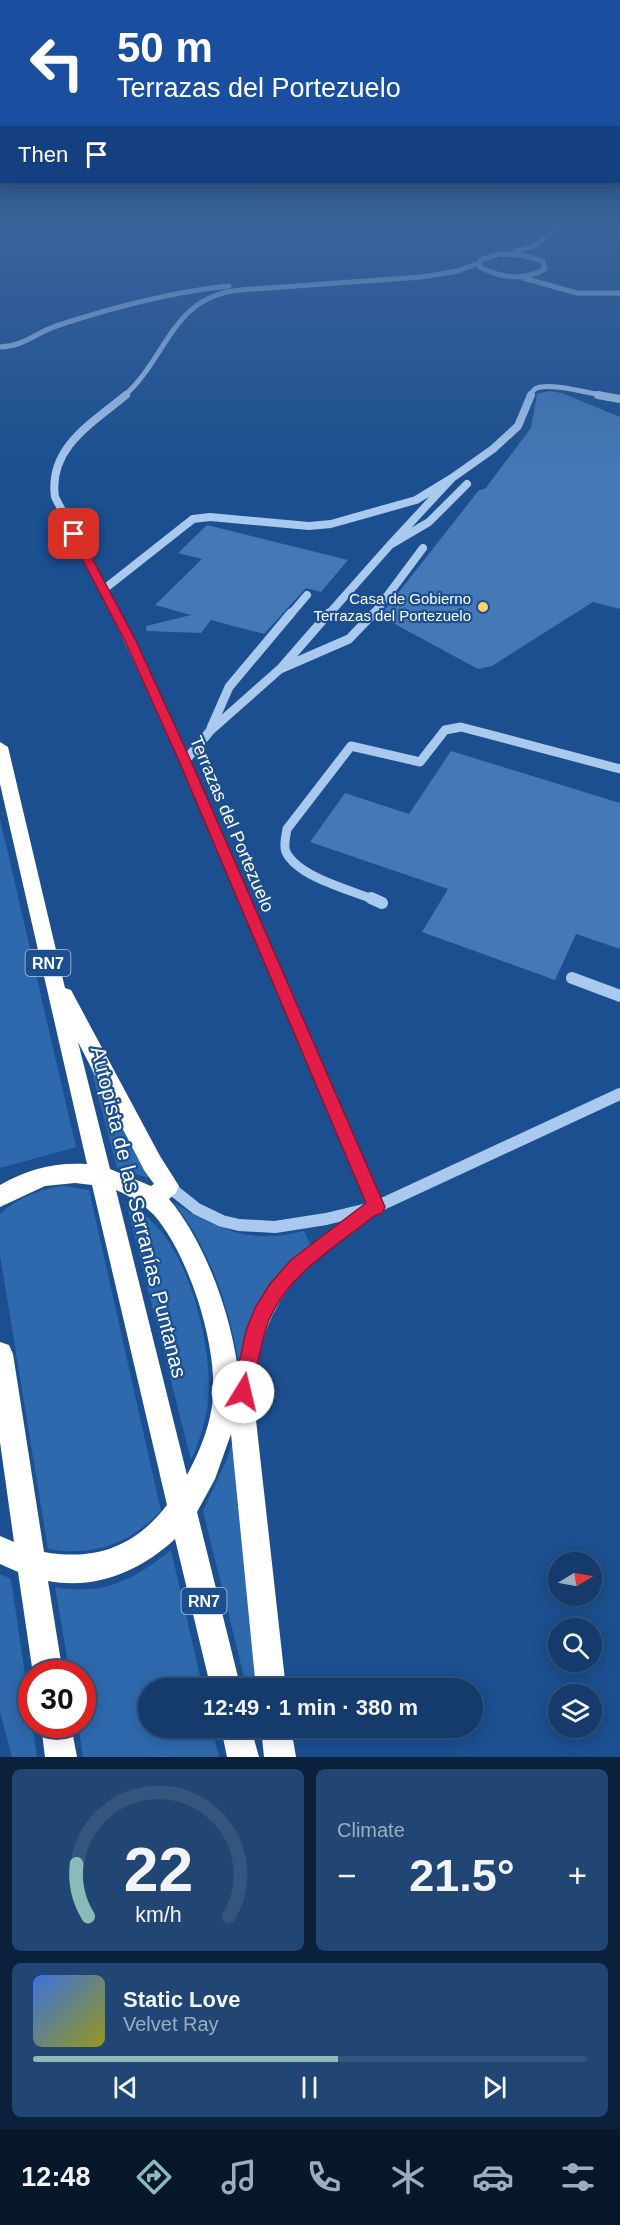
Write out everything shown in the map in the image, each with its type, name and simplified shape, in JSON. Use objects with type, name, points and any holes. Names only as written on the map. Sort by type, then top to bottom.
[{"type":"highway","name":"Autopista de las Serranías Puntanas","points":[[0,747],[48,960],[223,1678]]},
{"type":"highway","points":[[48,960],[152,1163],[160,1193],[208,1298],[234,1393],[242,1411],[270,1678]]},
{"type":"highway","points":[[0,1197],[29,1181],[46,1176],[67,1174],[102,1178],[160,1193]]},
{"type":"highway","points":[[0,1354],[46,1660]]},
{"type":"highway","points":[[0,1550],[31,1564],[87,1570],[112,1566],[140,1552],[161,1536],[182,1512],[214,1447],[234,1393]]},
{"type":"highway","points":[[58,1738],[61,1757]]},
{"type":"highway","points":[[238,1738],[243,1757]]},
{"type":"highway","points":[[277,1738],[280,1757]]},
{"type":"street","points":[[0,347],[20,346],[31,342],[49,328],[116,310]]},
{"type":"street","name":"Terrazas del Portezuelo","points":[[192,310],[154,364],[133,388],[59,458],[54,474],[55,497],[130,641],[185,761],[372,1209]]},
{"type":"street","points":[[103,590],[193,519],[210,517],[309,526],[331,524],[416,500],[493,449],[518,426],[533,390],[538,387],[554,387],[620,399]]},
{"type":"street","points":[[185,761],[210,731],[280,669],[452,478]]},
{"type":"street","points":[[390,545],[429,522],[467,484]]},
{"type":"street","points":[[280,669],[350,639],[367,623],[423,548]]},
{"type":"street","points":[[210,731],[229,687],[307,595]]},
{"type":"street","points":[[382,903],[299,869],[286,852],[284,844],[286,829],[351,746],[420,762],[445,730],[461,727],[620,769]]},
{"type":"street","points":[[572,978],[620,996]]},
{"type":"street","points":[[234,1393],[262,1314],[272,1296],[297,1266],[372,1209],[620,1094]]},
{"type":"street","points":[[160,1193],[222,1221],[239,1226],[274,1227],[372,1209]]},
{"type":"shaded area","points":[[0,819],[76,1147],[0,1168]]},
{"type":"shaded area","points":[[90,1065],[155,1180],[117,1168]]},
{"type":"shaded area","points":[[63,1186],[89,1190],[161,1511],[123,1540],[96,1549],[81,1551],[48,1549],[0,1255],[0,1214],[29,1195]]},
{"type":"shaded area","points":[[173,1202],[205,1220],[236,1232],[268,1236],[304,1231],[311,1246],[283,1269],[262,1297],[248,1329],[239,1364],[230,1321],[208,1259],[198,1239]]},
{"type":"shaded area","points":[[127,1206],[147,1217],[164,1235],[178,1258],[199,1313],[205,1341],[209,1390],[203,1426],[191,1460]]},
{"type":"shaded area","points":[[234,1438],[261,1678],[244,1678],[203,1511]]},
{"type":"shaded area","points":[[171,1550],[200,1678],[138,1678],[138,1738],[214,1738],[219,1757],[83,1757],[80,1738],[96,1738],[96,1660],[68,1660],[55,1587],[88,1589],[103,1587],[144,1570]]},
{"type":"shaded area","points":[[0,1574],[11,1579],[23,1660],[18,1660],[18,1738],[34,1738],[37,1757],[12,1757],[0,1712]]},
{"type":"building","points":[[549,391],[562,393],[620,417],[620,609],[593,602],[492,666],[478,669],[380,616],[479,490],[485,489],[531,428],[537,394]]},
{"type":"building","points":[[207,525],[348,560],[321,592],[306,588],[264,634],[211,620],[201,633],[146,631],[146,626],[191,615],[155,605],[202,559],[178,553]]},
{"type":"building","points":[[451,751],[620,803],[620,949],[576,934],[555,980],[422,932],[448,889],[310,842],[345,793],[409,814]]},
{"type":"place","name":"Casa de Gobierno Terrazas del Portezuelo","points":[[483,607]]},
{"type":"route","points":[[74,534],[130,641],[185,761],[222,852],[376,1207],[297,1266],[276,1290],[267,1303],[256,1331],[243,1392]]}]
